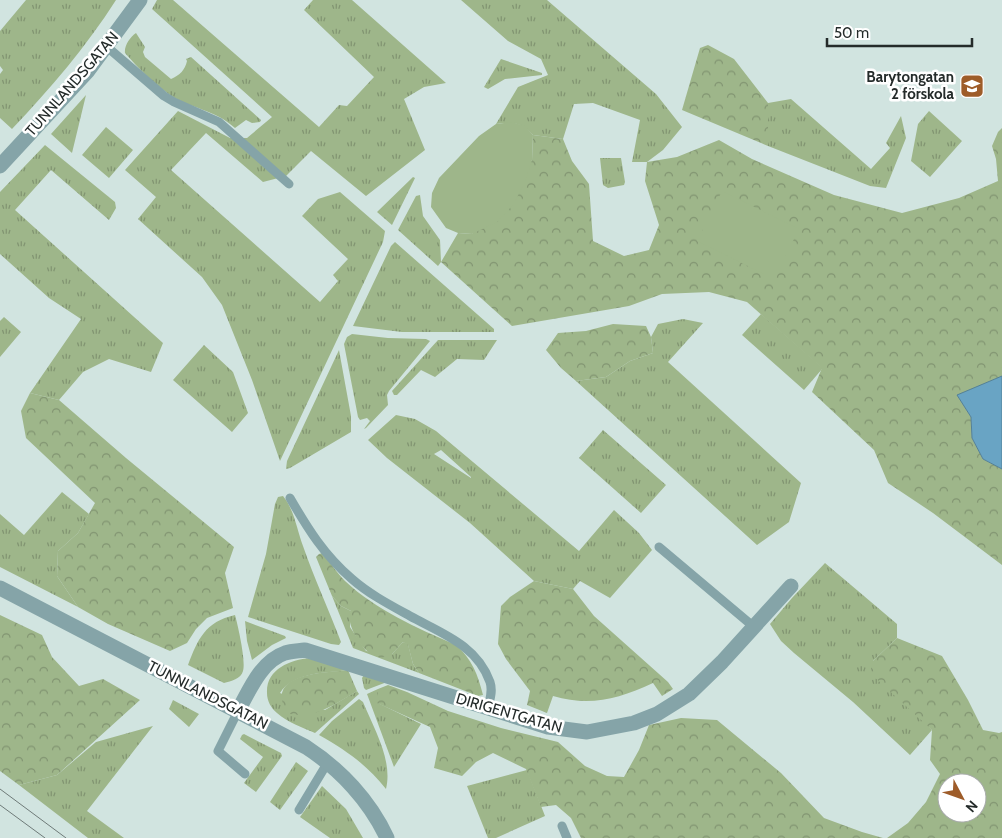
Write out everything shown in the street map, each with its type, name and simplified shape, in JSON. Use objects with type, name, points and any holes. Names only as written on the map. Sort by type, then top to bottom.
[{"type":"street","name":"TUNNLANDSGATAN","points":[[0,166],[87,72],[140,0]]},
{"type":"street","name":"DIRIGENTGATAN","points":[[238,711],[260,673],[271,662],[284,654],[305,650],[548,727],[587,732],[634,724],[657,714],[690,694],[722,662],[791,586]]},
{"type":"street","name":"TUNNLANDSGATAN","points":[[0,588],[305,746],[328,762],[361,796],[387,838]]},
{"type":"lane","points":[[106,46],[164,96],[219,122],[289,184]]},
{"type":"lane","points":[[290,498],[310,534],[331,560],[353,580],[378,599],[461,643],[480,661],[490,682],[491,691],[488,708]]},
{"type":"lane","points":[[659,547],[754,627]]},
{"type":"lane","points":[[238,711],[218,751],[245,774]]},
{"type":"lane","points":[[299,810],[328,762]]},
{"type":"lane","points":[[562,826],[567,838]]},
{"type":"green space","points":[[26,0],[116,0],[67,67],[12,129],[0,118],[0,74],[3,70],[0,66],[0,31]]},
{"type":"green space","points":[[157,0],[173,0],[319,127],[339,105],[347,106],[374,77],[304,10],[313,0],[352,0],[446,83],[424,87],[404,99],[425,150],[366,196],[311,151],[286,176],[263,182],[206,133],[171,170],[320,302],[338,281],[333,275],[348,259],[302,216],[318,199],[340,192],[385,231],[383,242],[280,461],[252,380],[222,305],[202,277],[138,219],[156,197],[125,170],[178,111],[230,138],[247,138],[272,117],[152,9]]},
{"type":"green space","points":[[461,0],[547,0],[656,94],[682,127],[663,150],[647,162],[632,162],[640,120],[593,103],[574,104],[563,139],[533,135],[521,125],[496,124],[518,87],[548,75],[541,59],[508,41]]},
{"type":"green space","points":[[136,33],[145,47],[143,52],[145,57],[171,79],[182,72],[187,61],[186,59],[191,57],[261,120],[260,122],[252,123],[246,120],[235,128],[219,117],[170,95],[146,75],[125,53],[125,47]]},
{"type":"green space","points":[[708,45],[734,59],[768,103],[768,146],[682,110],[700,48]]},
{"type":"green space","points":[[501,59],[542,73],[542,75],[505,79],[488,89],[484,87]]},
{"type":"green space","points":[[86,95],[72,153],[51,134]]},
{"type":"green space","points":[[791,99],[871,169],[890,148],[886,143],[901,116],[906,138],[886,188],[870,186],[768,146],[768,103]]},
{"type":"green space","points":[[929,111],[962,141],[930,177],[911,161],[918,124]]},
{"type":"green space","points":[[512,122],[525,126],[533,135],[532,160],[525,182],[513,205],[497,222],[472,234],[458,233],[446,228],[431,207],[432,193],[439,178],[479,136],[496,124]]},
{"type":"green space","points":[[106,127],[133,150],[109,178],[82,155]]},
{"type":"green space","points":[[1002,128],[1002,376],[958,396],[971,417],[972,438],[983,459],[1002,469],[1002,565],[933,513],[888,483],[874,450],[812,392],[822,368],[747,302],[709,292],[662,294],[629,306],[512,326],[441,262],[458,233],[472,234],[532,160],[533,135],[563,139],[572,161],[589,184],[593,241],[624,256],[649,250],[659,225],[645,181],[647,162],[677,157],[719,140],[752,159],[834,195],[902,213],[959,198],[998,181],[996,159],[992,146],[998,132]]},
{"type":"green space","points":[[45,145],[115,202],[116,208],[109,220],[51,170],[15,210],[163,343],[151,372],[109,359],[83,372],[59,400],[30,393],[81,319],[49,298],[0,254],[0,192]]},
{"type":"green space","points":[[600,158],[621,158],[624,185],[608,188],[603,185]]},
{"type":"green space","points":[[413,177],[415,178],[392,225],[377,212]]},
{"type":"green space","points":[[722,191],[799,229],[774,279],[697,241]]},
{"type":"green space","points":[[420,195],[423,216],[440,240],[441,262],[438,266],[398,230],[416,196]]},
{"type":"green space","points":[[395,242],[494,329],[494,332],[402,332],[353,326],[391,246]]},
{"type":"green space","points":[[761,314],[823,368],[804,390],[742,335]]},
{"type":"green space","points":[[4,317],[21,332],[0,357],[0,321]]},
{"type":"green space","points":[[683,319],[703,323],[668,362],[801,483],[789,522],[757,545],[576,381],[606,377],[630,361],[653,353],[651,337],[658,324]]},
{"type":"green space","points":[[613,324],[646,326],[651,337],[653,353],[630,361],[606,377],[576,381],[561,368],[546,350],[558,333],[586,331]]},
{"type":"green space","points":[[352,334],[388,338],[426,339],[430,341],[389,391],[387,395],[388,405],[364,429],[370,421],[367,418],[360,420],[358,417],[344,344],[347,337]]},
{"type":"green space","points":[[438,340],[497,340],[484,360],[457,359],[435,377],[421,370],[397,395],[394,395],[392,391]]},
{"type":"green space","points":[[204,345],[233,372],[248,413],[232,432],[173,380]]},
{"type":"green space","points":[[339,350],[351,416],[351,432],[286,469],[287,461]]},
{"type":"green space","points":[[30,393],[59,400],[234,547],[225,573],[233,608],[207,618],[196,629],[187,643],[170,651],[108,624],[78,607],[57,576],[58,551],[78,533],[95,503],[26,438],[21,411]]},
{"type":"green space","points":[[396,415],[415,419],[436,431],[579,551],[614,510],[639,533],[652,550],[610,598],[580,581],[573,589],[534,581],[470,523],[387,458],[368,440]],"holes":[[[441,450],[471,478],[434,454]]]},
{"type":"green space","points":[[603,430],[666,485],[641,513],[579,458]]},
{"type":"green space","points":[[62,492],[89,514],[78,533],[58,551],[57,576],[78,607],[0,567],[0,514],[24,535]]},
{"type":"green space","points":[[283,496],[293,513],[307,558],[341,642],[339,645],[248,617],[266,554],[275,504],[278,497]]},
{"type":"green space","points":[[323,553],[345,581],[370,601],[383,610],[456,645],[462,650],[474,668],[483,695],[478,696],[419,673],[413,664],[408,645],[403,642],[392,654],[381,658],[373,655],[363,647],[351,626],[351,611],[341,606],[332,596],[316,557]]},
{"type":"green space","points":[[825,563],[897,624],[897,638],[873,661],[932,730],[910,755],[853,702],[781,641],[770,624]]},
{"type":"green space","points":[[534,581],[573,589],[594,616],[668,682],[673,689],[662,696],[653,683],[616,697],[592,701],[579,701],[553,696],[547,713],[527,705],[530,691],[506,659],[498,644],[501,606],[510,597]]},
{"type":"green space","points":[[332,596],[341,606],[351,611],[350,627],[366,651],[392,654],[403,642],[408,644],[413,664],[419,673],[353,648]]},
{"type":"green space","points":[[0,615],[42,635],[52,657],[79,686],[103,679],[140,700],[57,775],[19,785],[0,771]]},
{"type":"green space","points":[[235,615],[244,666],[242,674],[238,678],[224,683],[188,665],[195,647],[204,633],[216,622]]},
{"type":"green space","points":[[245,621],[286,638],[272,645],[252,660],[247,641]]},
{"type":"green space","points":[[897,638],[942,656],[983,730],[1002,732],[1002,838],[887,838],[908,823],[926,802],[937,780],[937,823],[987,823],[987,773],[939,773],[930,760],[932,730],[870,673],[873,661]]},
{"type":"green space","points":[[310,658],[348,670],[301,677],[286,686],[280,693],[325,710],[357,691],[359,694],[315,733],[281,716],[271,707],[267,696],[270,678],[275,672],[287,664]]},
{"type":"green space","points":[[348,670],[357,691],[315,713],[296,715],[287,713],[282,700],[283,690],[289,683],[311,674]]},
{"type":"green space","points":[[364,675],[387,682],[366,690],[362,678]]},
{"type":"green space","points":[[388,685],[448,711],[501,728],[558,742],[585,766],[607,776],[624,777],[639,750],[649,725],[681,718],[717,720],[781,773],[824,818],[883,838],[581,838],[571,818],[556,805],[541,807],[526,769],[493,753],[476,762],[462,776],[434,768],[438,748],[430,727],[377,703],[378,689]]},
{"type":"green space","points":[[378,689],[378,703],[421,724],[394,767],[367,694]]},
{"type":"green space","points":[[359,699],[363,702],[385,756],[387,767],[386,789],[356,759],[319,735],[332,721]]},
{"type":"green space","points":[[173,700],[199,714],[189,727],[169,709]]},
{"type":"green space","points":[[153,726],[87,811],[124,838],[88,838],[19,785],[57,775],[96,742]]},
{"type":"green space","points":[[244,734],[281,753],[282,756],[256,792],[244,783],[263,757],[240,739]]},
{"type":"green space","points":[[296,762],[308,771],[280,810],[270,802]]},
{"type":"green space","points":[[527,770],[545,816],[496,838],[488,838],[467,786]]},
{"type":"green space","points":[[322,786],[346,809],[363,838],[330,838],[300,817]]},
{"type":"water","points":[[1002,376],[1002,469],[983,459],[972,438],[971,417],[957,395]]},
{"type":"tram line","points":[[0,789],[66,838]]},
{"type":"tram line","points":[[0,805],[45,838]]},
{"type":"place","name":"Barytongatan 2 förskola","points":[[972,86]]}]
